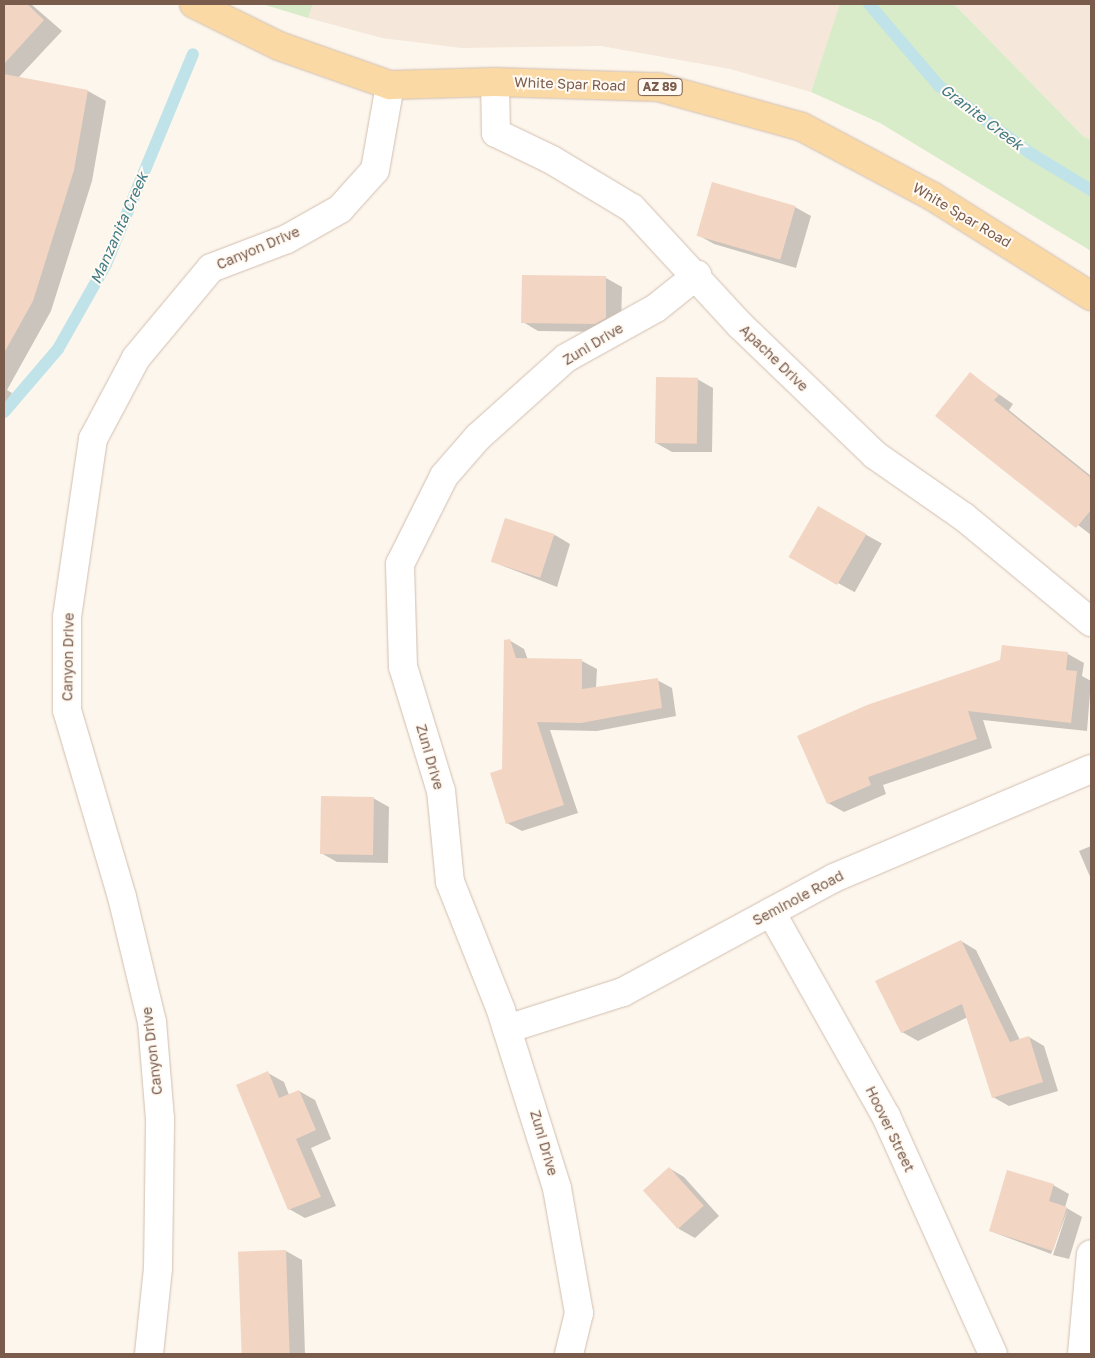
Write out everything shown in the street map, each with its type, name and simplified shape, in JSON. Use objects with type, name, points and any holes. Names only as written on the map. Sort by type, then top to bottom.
[{"type":"main road","name":"White Spar Road","points":[[194,4],[279,46],[390,86],[495,82],[658,87],[802,127],[932,196],[1091,296]]},
{"type":"street","name":"Apache Drive","points":[[495,82],[496,133],[552,160],[632,208],[698,275],[740,325],[875,454],[964,517],[1091,622]]},
{"type":"street","name":"Canyon Drive","points":[[149,1354],[158,1268],[160,1119],[152,1022],[122,897],[68,710],[67,616],[93,439],[136,358],[211,268],[286,239],[340,209],[375,170],[390,86]]},
{"type":"street","name":"Zuni Drive","points":[[569,1354],[579,1313],[557,1188],[507,1028],[450,882],[441,792],[403,667],[400,564],[444,476],[478,437],[566,358],[656,308],[698,275]]},
{"type":"street","name":"Seminole Road","points":[[507,1028],[623,992],[834,878],[1091,769]]},
{"type":"street","name":"Hoover Street","points":[[771,912],[886,1116],[992,1354]]},
{"type":"street","points":[[1082,1354],[1091,1254]]},
{"type":"shaded area","points":[[313,4],[840,4],[841,6],[811,92],[730,69],[601,46],[462,48],[382,38],[308,18]]},
{"type":"shaded area","points":[[954,4],[1091,4],[1091,140],[1083,136]]},
{"type":"green space","points":[[262,4],[313,4],[308,18]]},
{"type":"green space","points":[[840,4],[954,4],[1083,136],[1091,140],[1091,251],[880,123],[811,92]]},
{"type":"building","points":[[4,4],[27,4],[44,20],[4,64]]},
{"type":"building","points":[[4,74],[88,90],[74,170],[33,301],[4,353]]},
{"type":"building","points":[[712,182],[796,206],[780,260],[697,236]]},
{"type":"building","points":[[522,275],[606,276],[606,318],[595,324],[521,323]]},
{"type":"building","points":[[970,372],[999,395],[994,400],[1091,478],[1091,510],[1076,528],[935,416]]},
{"type":"building","points":[[656,377],[698,378],[697,444],[655,443]]},
{"type":"building","points":[[818,506],[866,534],[837,585],[788,557]]},
{"type":"building","points":[[505,518],[554,534],[540,578],[491,562]]},
{"type":"building","points":[[510,639],[516,658],[582,659],[582,689],[658,678],[662,708],[581,723],[537,722],[564,805],[506,824],[490,773],[502,769],[504,640]]},
{"type":"building","points":[[1002,645],[1068,652],[1066,670],[1077,671],[1071,723],[968,711],[977,739],[868,777],[871,785],[827,804],[797,736],[867,705],[1000,660]]},
{"type":"building","points":[[321,796],[374,797],[373,855],[320,854]]},
{"type":"building","points":[[961,940],[1010,1042],[1029,1036],[1043,1082],[992,1098],[962,1004],[901,1033],[875,981]]},
{"type":"building","points":[[268,1071],[279,1098],[299,1090],[316,1130],[296,1139],[321,1197],[288,1210],[236,1085]]},
{"type":"building","points":[[669,1167],[704,1206],[678,1229],[643,1190]]},
{"type":"building","points":[[1007,1170],[1054,1184],[1049,1201],[1067,1207],[1053,1251],[989,1231]]},
{"type":"building","points":[[286,1250],[290,1354],[242,1354],[238,1252]]},
{"type":"waterway","name":"Granite Creek","points":[[869,4],[939,86],[1030,153],[1091,190]]},
{"type":"waterway","name":"Manzanita Creek","points":[[4,412],[58,349],[106,264],[193,54]]}]
